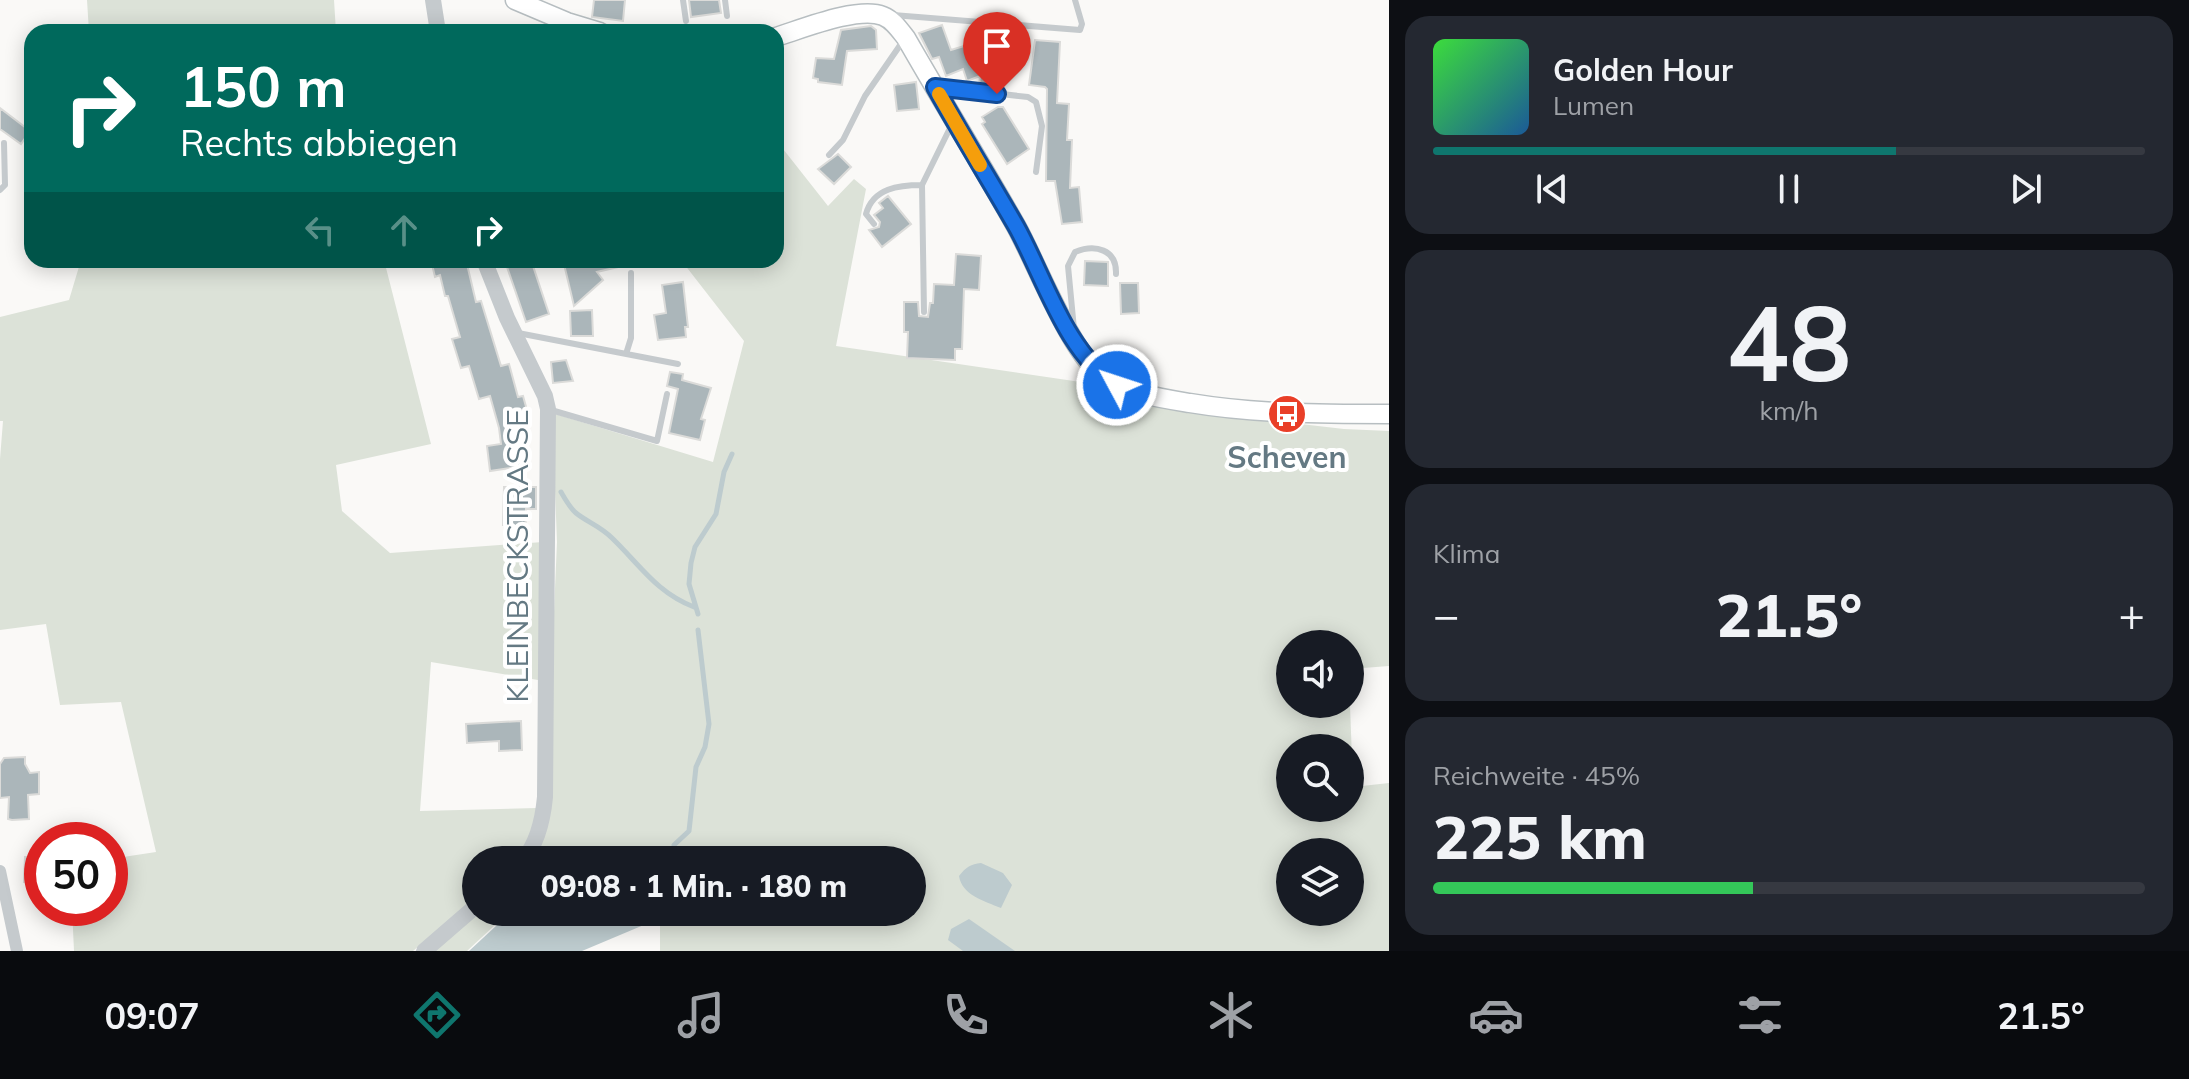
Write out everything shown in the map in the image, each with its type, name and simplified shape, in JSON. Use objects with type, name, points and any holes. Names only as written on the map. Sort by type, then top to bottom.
[{"type":"main road","points":[[515,0],[546,7],[565,24]]},
{"type":"main road","points":[[784,35],[868,9],[887,17],[906,38],[1017,228],[1074,340],[1100,375],[1131,392],[1231,409],[1287,414],[1389,414]]},
{"type":"street","points":[[433,0],[437,24]]},
{"type":"street","name":"KLEINBECKSTRASSE","points":[[487,268],[548,409],[545,797],[544,811],[533,846]]},
{"type":"street","points":[[0,871],[17,951]]},
{"type":"street","points":[[424,951],[462,918]]},
{"type":"lane","points":[[683,0],[686,21]]},
{"type":"lane","points":[[725,0],[727,16]]},
{"type":"lane","points":[[868,9],[1080,30],[1082,24],[1075,0]]},
{"type":"lane","points":[[829,155],[843,140],[865,96],[906,38]]},
{"type":"lane","points":[[935,87],[1028,97],[1036,102],[1042,126],[1036,172]]},
{"type":"lane","points":[[924,312],[922,185],[954,120]]},
{"type":"lane","points":[[0,190],[5,185],[4,143]]},
{"type":"lane","points":[[874,224],[866,214],[868,205],[877,195],[903,185],[922,185]]},
{"type":"lane","points":[[1074,340],[1068,266],[1075,252],[1089,246],[1105,250],[1117,265],[1116,274]]},
{"type":"lane","points":[[626,354],[631,338],[631,273]]},
{"type":"lane","points":[[514,332],[678,364]]},
{"type":"lane","points":[[548,409],[657,441],[667,394]]},
{"type":"shaded area","points":[[87,0],[334,0],[336,24],[88,24]]},
{"type":"shaded area","points":[[784,150],[828,206],[854,179],[866,189],[836,346],[1101,385],[1214,414],[1389,431],[1389,666],[1364,668],[1364,630],[1276,630],[1276,718],[1351,718],[1351,734],[1276,734],[1276,822],[1364,822],[1364,786],[1389,783],[1389,951],[660,951],[660,926],[926,926],[926,846],[534,846],[551,681],[557,542],[552,413],[713,462],[744,341],[687,268],[784,268]]},
{"type":"shaded area","points":[[79,268],[386,268],[431,444],[336,465],[342,511],[390,553],[543,542],[538,680],[431,662],[420,811],[537,808],[528,846],[462,846],[462,910],[413,951],[74,951],[73,926],[128,926],[128,856],[156,852],[121,702],[60,705],[46,624],[0,630],[0,459],[3,421],[0,421],[0,317],[69,300]]},
{"type":"shaded area","points":[[981,863],[1003,873],[1012,885],[1001,908],[975,896],[961,883],[959,876],[964,870]]},
{"type":"shaded area","points":[[969,919],[1015,951],[963,951],[948,940],[951,929]]},
{"type":"shaded area","points":[[462,926],[494,926],[467,951],[433,951]]},
{"type":"shaded area","points":[[496,926],[641,926],[582,951],[469,951]]},
{"type":"building","points":[[594,0],[625,0],[623,21],[592,17]]},
{"type":"building","points":[[689,0],[719,0],[721,13],[691,17]]},
{"type":"building","points":[[942,25],[951,50],[964,46],[970,65],[979,62],[988,87],[979,86],[980,76],[967,81],[963,69],[946,76],[939,57],[932,59],[919,33]]},
{"type":"building","points":[[871,26],[876,30],[877,49],[847,51],[842,85],[818,82],[813,78],[816,58],[834,59],[841,30]]},
{"type":"building","points":[[1035,40],[1060,42],[1057,103],[1069,104],[1067,140],[1072,140],[1070,188],[1079,187],[1082,222],[1062,224],[1055,181],[1046,181],[1047,89],[1029,85]]},
{"type":"building","points":[[916,82],[919,109],[897,111],[894,85]]},
{"type":"building","points":[[1003,107],[1029,149],[1007,164],[982,124],[985,122],[982,117]]},
{"type":"building","points":[[0,108],[24,126],[24,140],[21,144],[0,129]]},
{"type":"building","points":[[838,154],[851,167],[834,184],[818,169]]},
{"type":"building","points":[[888,196],[911,224],[882,247],[869,230],[879,227],[880,222],[874,215],[883,208],[879,203]]},
{"type":"building","points":[[956,254],[981,256],[979,290],[964,289],[962,349],[955,349],[955,360],[907,358],[904,302],[918,302],[919,316],[928,317],[930,303],[933,303],[934,284],[954,285]]},
{"type":"building","points":[[1085,261],[1108,262],[1108,286],[1084,285]]},
{"type":"building","points":[[433,268],[468,268],[476,302],[481,301],[501,366],[509,364],[518,397],[523,396],[530,421],[520,424],[524,452],[528,451],[530,465],[490,471],[487,446],[501,444],[490,396],[479,399],[469,366],[461,368],[452,339],[460,337],[440,275],[435,277]]},
{"type":"building","points":[[507,268],[534,268],[549,314],[526,322]]},
{"type":"building","points":[[565,268],[614,268],[597,272],[603,280],[574,306]]},
{"type":"building","points":[[683,282],[688,327],[685,327],[686,337],[658,340],[654,315],[666,313],[662,285]]},
{"type":"building","points":[[1120,283],[1138,283],[1139,313],[1121,314]]},
{"type":"building","points":[[592,310],[593,336],[571,336],[570,311]]},
{"type":"building","points":[[566,360],[573,381],[553,383],[551,362]]},
{"type":"building","points":[[670,372],[683,374],[682,380],[711,388],[701,419],[705,420],[700,440],[669,433],[678,389],[667,386]]},
{"type":"building","points":[[504,487],[536,487],[536,509],[526,509],[525,537],[510,537],[511,525],[503,525]]},
{"type":"building","points":[[521,721],[522,750],[499,751],[499,741],[467,743],[466,724]]},
{"type":"building","points":[[25,757],[30,773],[39,772],[39,794],[28,795],[29,819],[12,820],[8,819],[9,797],[0,798],[0,764],[4,758]]},
{"type":"waterway","points":[[698,614],[689,584],[691,563],[695,547],[716,514],[724,472],[732,454]]},
{"type":"waterway","points":[[561,492],[574,511],[607,534],[659,586],[694,607]]},
{"type":"waterway","points":[[674,845],[689,831],[696,767],[705,747],[709,724],[698,630]]},
{"type":"slow traffic","points":[[939,94],[980,165]]},
{"type":"place","name":"Scheven","points":[[1287,414]]},
{"type":"route","points":[[997,94],[935,87],[1017,228],[1074,340],[1100,375],[1117,385]]}]
